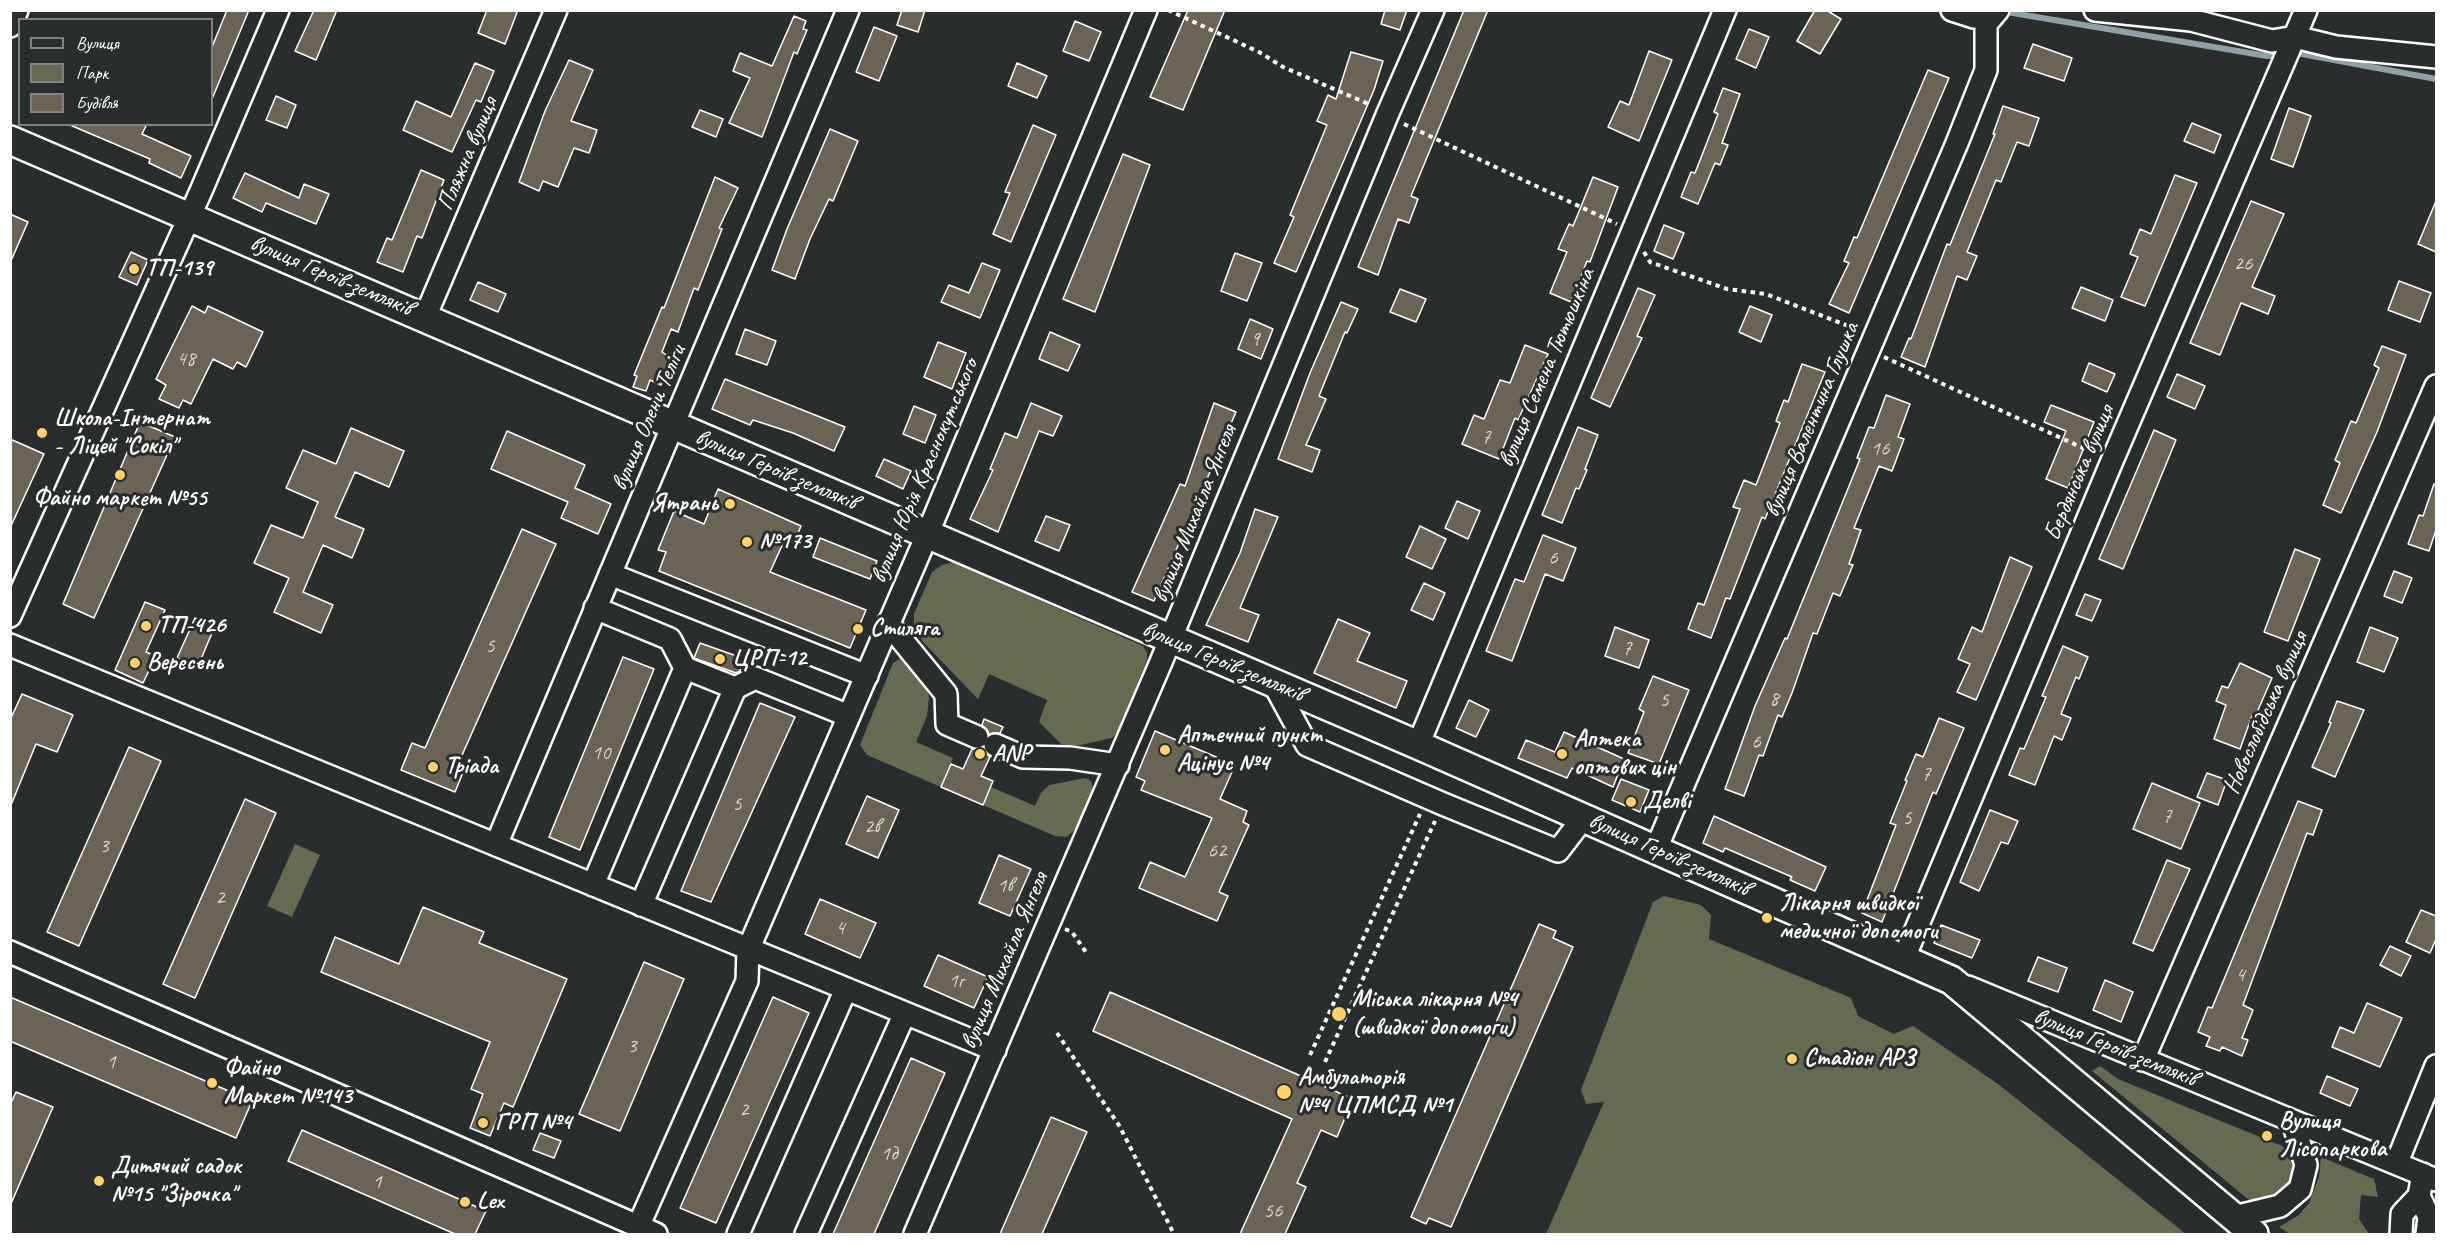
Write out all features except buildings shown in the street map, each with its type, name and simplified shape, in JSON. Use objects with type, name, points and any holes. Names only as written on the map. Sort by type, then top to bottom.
[{"type":"main road","name":"вулиця Героїв-земляків","points":[[10,140],[1418,745],[1951,980]]},
{"type":"main road","points":[[1951,980],[2254,1234]]},
{"type":"street","points":[[10,26],[17,10]]},
{"type":"street","points":[[10,616],[189,216],[278,10]]},
{"type":"street","name":"Пляжна вулиця","points":[[425,317],[556,10]]},
{"type":"street","name":"вулиця Олени Теліги","points":[[496,845],[848,10]]},
{"type":"street","name":"вулиця Юрія Краснокутського","points":[[748,950],[927,535],[1146,10]]},
{"type":"street","name":"вулиця Михайла Янгеля","points":[[915,1234],[1118,765],[1433,10]]},
{"type":"street","name":"вулиця Семена Тютюшкіна","points":[[1418,745],[1725,10]]},
{"type":"street","points":[[1952,10],[1974,17],[1996,10]]},
{"type":"street","name":"вулиця Валентина Глушка","points":[[1656,849],[1957,142],[1986,70],[1986,24],[1996,10]]},
{"type":"street","points":[[2095,10],[2191,20],[2272,41],[2295,37],[2336,47],[2436,57]]},
{"type":"street","name":"Бердянська вулиця","points":[[1905,958],[2108,472],[2307,10]]},
{"type":"street","name":"Новослобідська вулиця","points":[[2143,1060],[2436,386]]},
{"type":"street","points":[[610,574],[867,676]]},
{"type":"street","points":[[595,608],[670,639],[684,668],[735,688]]},
{"type":"street","points":[[888,623],[946,694],[947,724],[1023,757],[1070,758],[1118,765]]},
{"type":"street","points":[[10,645],[995,1050]]},
{"type":"street","points":[[592,885],[684,668]]},
{"type":"street","points":[[641,904],[735,688],[755,678],[849,716]]},
{"type":"street","points":[[1274,684],[1307,745],[1435,800],[1558,851],[1584,817]]},
{"type":"street","points":[[10,952],[647,1231],[747,981],[748,950]]},
{"type":"street","name":"вулиця Героїв-земляків","points":[[1951,980],[2430,1177]]},
{"type":"street","points":[[738,1234],[846,989]]},
{"type":"street","points":[[806,1234],[905,1013]]},
{"type":"street","points":[[2397,1162],[2436,1066]]},
{"type":"street","points":[[2234,1217],[2280,1206],[2300,1189],[2306,1165],[2293,1122]]},
{"type":"street","points":[[2401,1233],[2402,1214],[2419,1196],[2430,1177]]},
{"type":"street","points":[[2419,1196],[2428,1217],[2427,1234]]},
{"type":"path","points":[[1310,1055],[1435,800]]},
{"type":"path","points":[[1325,1062],[1435,800]]},
{"type":"path","points":[[1050,923],[1071,932],[1088,955]]},
{"type":"path","points":[[1056,1033],[1120,1127],[1174,1234]]},
{"type":"green space","points":[[953,562],[1143,646],[1147,653],[1147,660],[1116,734],[1112,738],[1076,746],[1061,744],[1039,722],[1047,700],[989,674],[978,699],[923,642],[914,624],[914,614],[932,572],[942,565]]},
{"type":"green space","points":[[904,656],[910,659],[929,697],[927,716],[916,742],[953,758],[941,787],[867,755],[860,745],[893,663]]},
{"type":"green space","points":[[1085,778],[1091,781],[1093,788],[1076,829],[1066,837],[1055,836],[983,805],[991,787],[1035,806],[1041,793],[1049,785]]},
{"type":"green space","points":[[295,844],[320,855],[292,917],[267,906]]},
{"type":"green space","name":"Стадіон АРЗ","points":[[1664,896],[1701,905],[1711,915],[1709,939],[1851,998],[1858,1016],[1894,1034],[1913,1026],[1998,1084],[2186,1234],[1546,1234],[1604,1102],[1586,1104],[1581,1090],[1653,902]]},
{"type":"green space","points":[[2100,1066],[2118,1079],[2282,1146],[2292,1154],[2296,1163],[2290,1187],[2280,1196],[2255,1202],[2248,1199],[2092,1071]]},
{"type":"green space","points":[[2321,1157],[2374,1179],[2378,1197],[2361,1195],[2359,1219],[2369,1234],[2289,1234],[2279,1227],[2299,1215],[2309,1203],[2319,1177]]},
{"type":"waterway","points":[[2001,11],[2267,56],[2281,55]]},
{"type":"waterway","points":[[2291,54],[2302,54],[2436,79]]},
{"type":"place","name":"ТП-139","points":[[134,269]]},
{"type":"place","name":"Школа-Інтернат - Ліцей \"Сокіл\"","points":[[42,433]]},
{"type":"place","name":"Файно маркет №55","points":[[120,475]]},
{"type":"place","name":"Ятрань","points":[[730,504]]},
{"type":"place","name":"№173","points":[[747,542]]},
{"type":"place","name":"ТП-426","points":[[146,626]]},
{"type":"place","name":"Стиляга","points":[[858,629]]},
{"type":"place","name":"ЦРП-12","points":[[720,659]]},
{"type":"place","name":"Вересень","points":[[135,663]]},
{"type":"place","name":"Аптечний пункт Ацінус №4","points":[[1165,750]]},
{"type":"place","name":"ANP","points":[[980,754]]},
{"type":"place","name":"Аптека оптових цін","points":[[1562,754]]},
{"type":"place","name":"Тріада","points":[[433,767]]},
{"type":"place","name":"Делві","points":[[1631,802]]},
{"type":"place","name":"Лікарня швидкої медичної допомоги","points":[[1767,918]]},
{"type":"place","name":"Міська лікарня №4 (швидкої допомоги)","points":[[1339,1014]]},
{"type":"place","name":"Стадіон АРЗ","points":[[1792,1059]]},
{"type":"place","name":"Файно Маркет №143","points":[[212,1083]]},
{"type":"place","name":"Амбулаторія №4 ЦПМСД №1","points":[[1284,1092]]},
{"type":"place","name":"ГРП №4","points":[[483,1123]]},
{"type":"place","name":"Вулиця Лісопаркова","points":[[2267,1136]]},
{"type":"place","name":"Дитячий садок №15 \"Зірочка\"","points":[[99,1181]]},
{"type":"place","name":"Lex","points":[[465,1202]]}]
